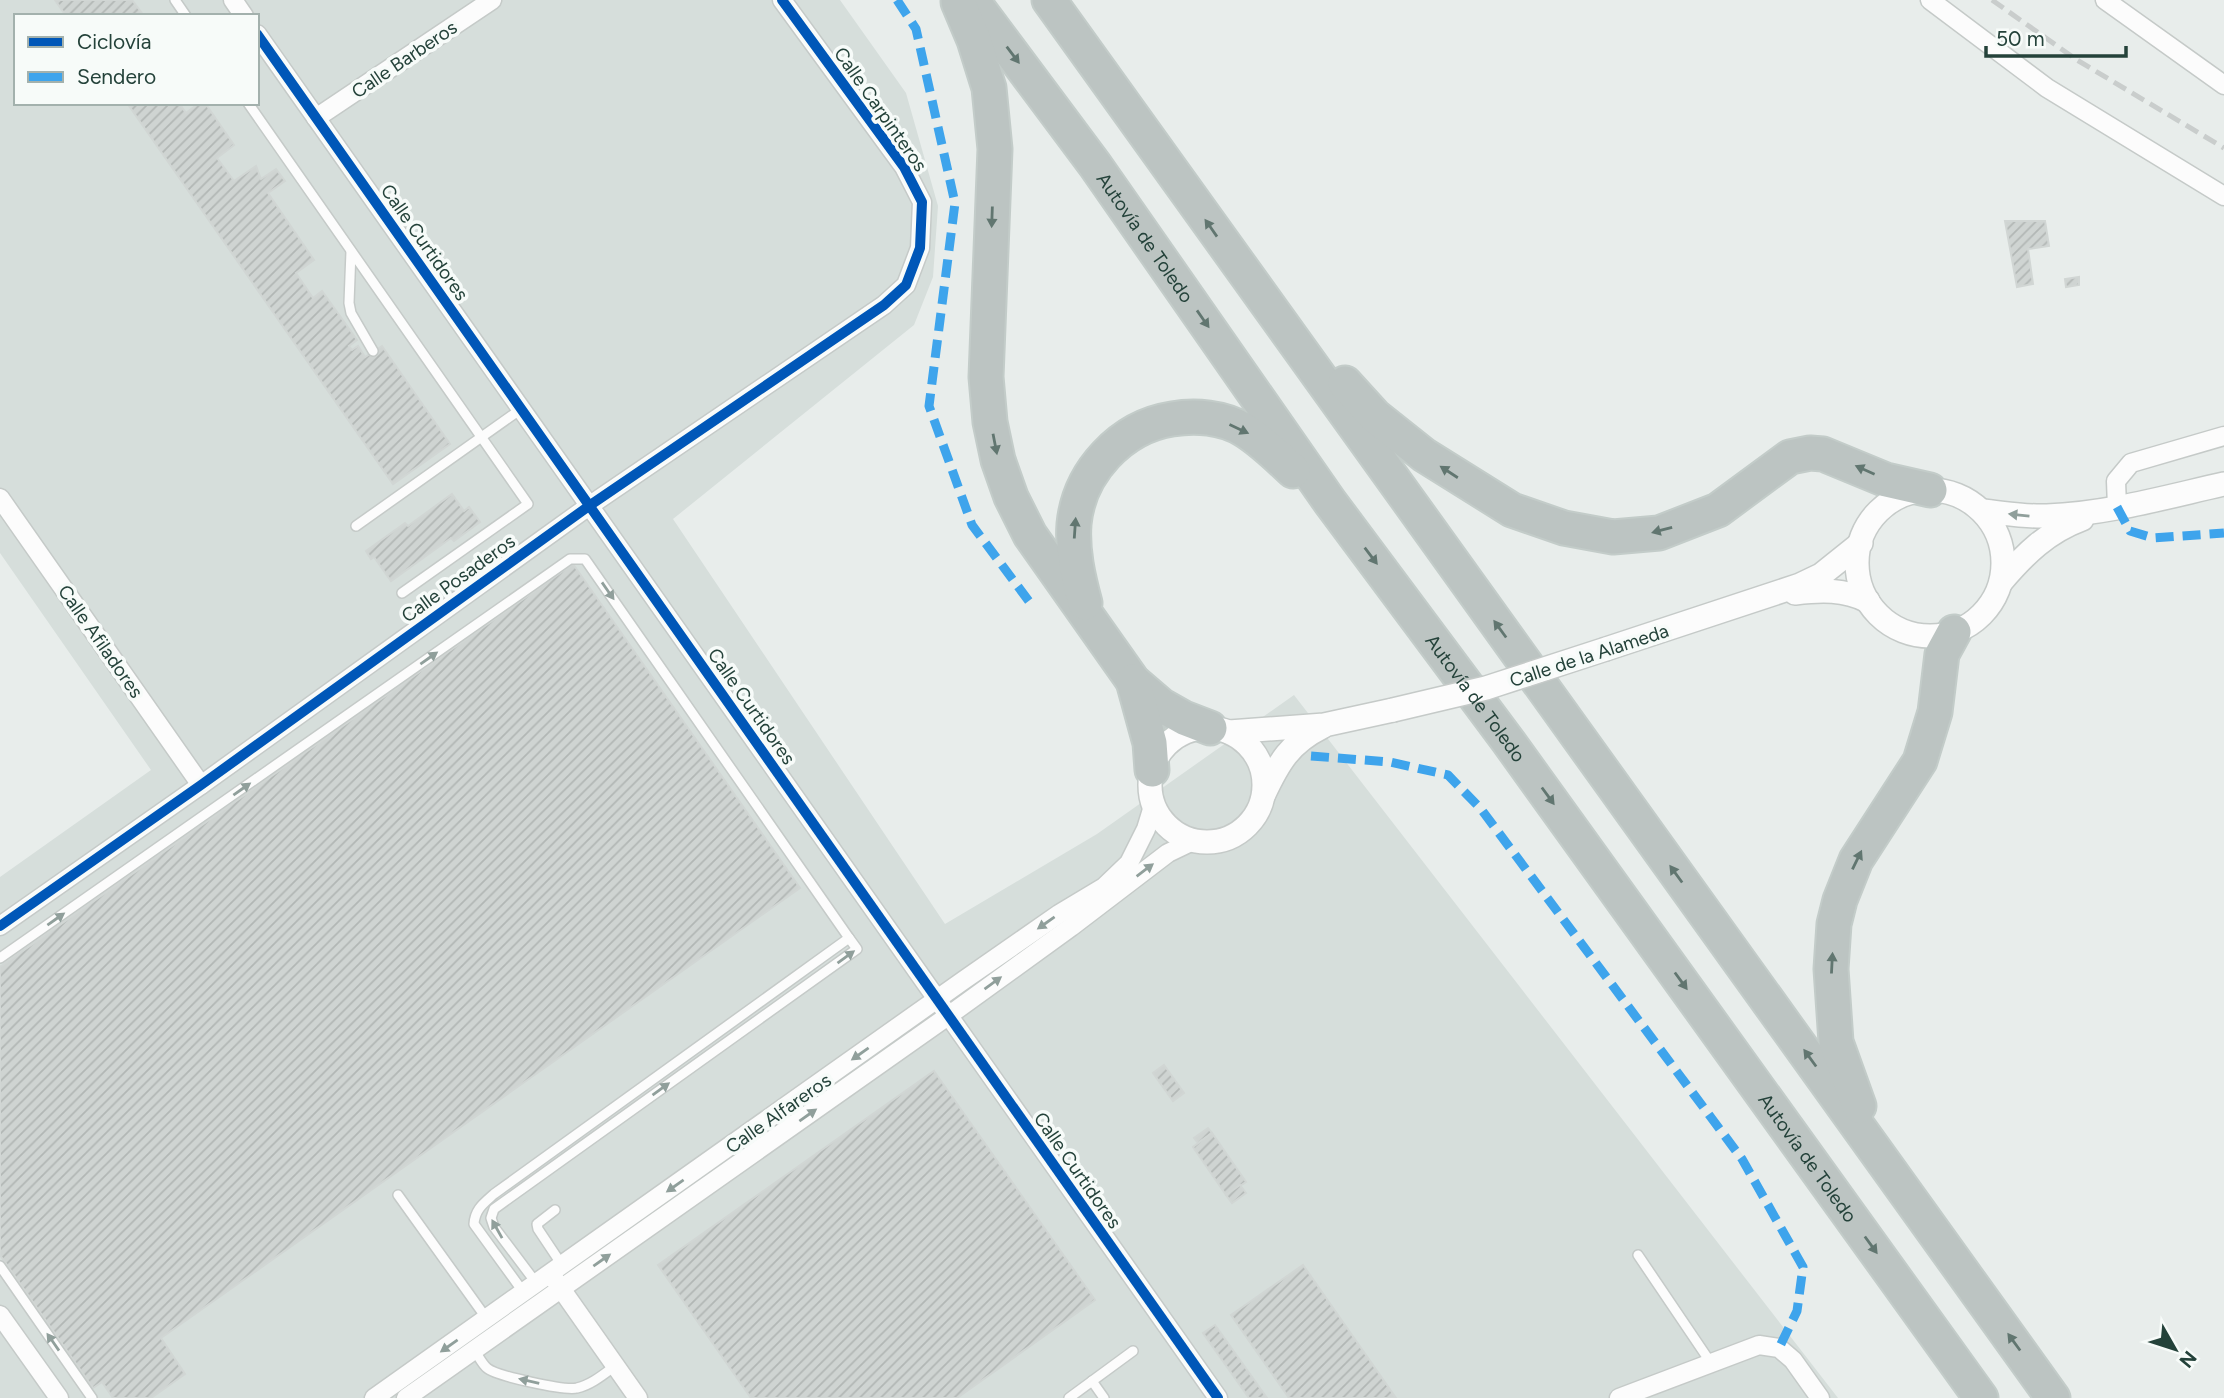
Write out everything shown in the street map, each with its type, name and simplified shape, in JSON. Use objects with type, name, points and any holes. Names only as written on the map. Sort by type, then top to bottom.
[{"type":"highway","points":[[957,0],[974,40],[989,88],[995,149],[986,377],[990,422],[998,460],[1011,497],[1030,535],[1133,681],[1161,705],[1184,718],[1219,730]]},
{"type":"highway","name":"Autovía de Toledo","points":[[972,0],[1095,165],[1330,502],[1517,752],[1981,1398]]},
{"type":"highway","points":[[1049,0],[1279,324],[2053,1398]]},
{"type":"highway","points":[[1279,324],[1301,333],[1375,416],[1424,455],[1512,510],[1564,528],[1613,537],[1659,533],[1718,510],[1790,457],[1810,453],[1823,454],[1886,480],[1930,490]]},
{"type":"highway","points":[[1090,619],[1078,579],[1074,522],[1080,498],[1101,459],[1137,429],[1157,421],[1186,417],[1214,419],[1242,429],[1330,502]]},
{"type":"highway","points":[[1878,1153],[1847,1078],[1836,1042],[1831,969],[1834,924],[1840,900],[1856,860],[1920,761],[1935,712],[1942,654],[1954,632]]},
{"type":"highway","points":[[1133,681],[1150,743],[1152,770]]},
{"type":"street","name":"Calle Barberos","points":[[316,118],[492,0]]},
{"type":"street","name":"Calle Carpinteros","points":[[782,0],[904,167],[922,202],[920,248]]},
{"type":"street","points":[[1930,0],[2047,88],[2224,196]]},
{"type":"street","points":[[2105,0],[2224,85]]},
{"type":"street","name":"Calle Curtidores","points":[[259,37],[937,999],[1212,1396]]},
{"type":"street","name":"Calle Posaderos","points":[[0,926],[589,506],[884,305],[906,285],[920,248]]},
{"type":"street","points":[[2111,509],[2116,481],[2131,463],[2224,436]]},
{"type":"street","name":"Calle de la Alameda","points":[[1982,511],[2048,516],[2111,509],[2224,484]]},
{"type":"street","name":"Calle de la Alameda","points":[[1930,490],[1958,496],[1982,511],[2001,544],[2003,557],[2001,582],[1996,595],[1983,613],[1967,626],[1954,632],[1926,636],[1912,634],[1887,622],[1868,601],[1859,579],[1858,555],[1872,519],[1892,501],[1917,491],[1930,490]]},
{"type":"street","name":"Calle Afiladores","points":[[0,498],[201,785]]},
{"type":"street","name":"Calle de la Alameda","points":[[2001,582],[2034,547],[2052,533],[2111,509]]},
{"type":"street","name":"Calle de la Alameda","points":[[1219,730],[1324,725],[1486,688],[1770,596],[1821,575],[1861,542]]},
{"type":"street","name":"Calle de la Alameda","points":[[1770,596],[1841,591],[1868,601]]},
{"type":"street","name":"Calle de la Alameda","points":[[1264,795],[1289,750],[1303,736],[1324,725]]},
{"type":"street","points":[[1190,730],[1219,730],[1245,742],[1257,757],[1264,776],[1264,795],[1257,814],[1245,829],[1229,838],[1211,843],[1193,841],[1176,834],[1162,822],[1153,806],[1150,788],[1152,770],[1159,753],[1173,739],[1190,730]]},
{"type":"street","name":"Calle Alfareros","points":[[406,1398],[474,1350],[547,1281],[937,999],[1059,914],[1104,887],[1129,863],[1146,829],[1153,806]]},
{"type":"street","name":"Calle Alfareros","points":[[374,1398],[487,1319],[948,1016],[1168,853],[1193,841]]},
{"type":"street","points":[[547,1281],[638,1398]]},
{"type":"street","points":[[0,1315],[58,1398]]},
{"type":"street","points":[[1619,1398],[1759,1345],[1779,1348],[1793,1360],[1821,1398]]},
{"type":"lane","points":[[249,105],[528,504],[402,593]]},
{"type":"lane","points":[[351,250],[351,313],[373,351]]},
{"type":"lane","points":[[356,526],[521,409]]},
{"type":"lane","points":[[0,958],[570,559],[585,559],[857,949],[494,1209],[491,1218],[494,1227],[547,1281]]},
{"type":"lane","points":[[547,1281],[474,1224],[475,1214],[481,1206],[849,938]]},
{"type":"lane","points":[[398,1195],[487,1319]]},
{"type":"lane","points":[[547,1281],[537,1224],[555,1210]]},
{"type":"lane","points":[[1638,1255],[1711,1363]]},
{"type":"lane","points":[[0,1266],[92,1398]]},
{"type":"lane","points":[[474,1350],[487,1368],[496,1372],[533,1383],[576,1389],[615,1366]]},
{"type":"lane","points":[[1069,1398],[1133,1351]]},
{"type":"lane","points":[[1092,1381],[1104,1398]]},
{"type":"shaded area","points":[[0,0],[840,0],[906,93],[938,206],[933,277],[914,325],[673,519],[945,924],[1097,834],[1294,695],[1838,1398],[0,1398],[0,877],[151,770],[0,553]]},
{"type":"building","points":[[55,0],[132,0],[142,14],[65,14]]},
{"type":"building","points":[[128,105],[180,105],[186,113],[196,105],[206,105],[234,145],[217,158],[234,181],[256,166],[261,179],[276,169],[285,181],[268,193],[314,260],[296,273],[313,298],[322,291],[357,340],[349,346],[352,350],[358,346],[365,357],[382,346],[450,444],[393,484]]},
{"type":"building","points":[[2005,221],[2045,221],[2049,246],[2028,249],[2033,284],[2017,287]]},
{"type":"building","points":[[2079,277],[2079,285],[2066,287],[2065,279]]},
{"type":"building","points":[[452,494],[464,511],[469,507],[480,522],[454,541],[451,538],[391,581],[374,557],[371,559],[366,551],[405,523],[408,526]]},
{"type":"building","points":[[573,564],[800,888],[161,1338],[185,1374],[151,1398],[113,1398],[102,1382],[93,1388],[0,1255],[0,967]]},
{"type":"building","points":[[1164,1065],[1184,1093],[1173,1101],[1153,1073]]},
{"type":"building","points":[[934,1071],[1095,1300],[957,1398],[751,1398],[658,1265]]},
{"type":"building","points":[[1208,1128],[1212,1133],[1198,1143],[1194,1138]]},
{"type":"building","points":[[1212,1133],[1246,1182],[1226,1195],[1193,1147]]},
{"type":"building","points":[[1240,1185],[1246,1193],[1232,1203],[1226,1195]]},
{"type":"building","points":[[1303,1265],[1396,1398],[1289,1398],[1231,1315]]},
{"type":"building","points":[[1215,1325],[1267,1398],[1249,1398],[1203,1333]]},
{"type":"railway","points":[[1992,0],[2077,60],[2224,148]]},
{"type":"marked path","points":[[897,0],[916,29],[955,203],[929,406],[972,525],[1031,604]]},
{"type":"marked path","points":[[2117,507],[2130,531],[2153,538],[2224,533]]},
{"type":"marked path","points":[[1311,756],[1390,762],[1448,775],[1481,809],[1742,1159],[1803,1267],[1797,1311],[1779,1348]]},
{"type":"cycle path","points":[[0,926],[589,506],[884,305],[906,285],[920,248],[922,202],[904,167],[782,0]]},
{"type":"cycle path","points":[[259,37],[1218,1398]]}]
